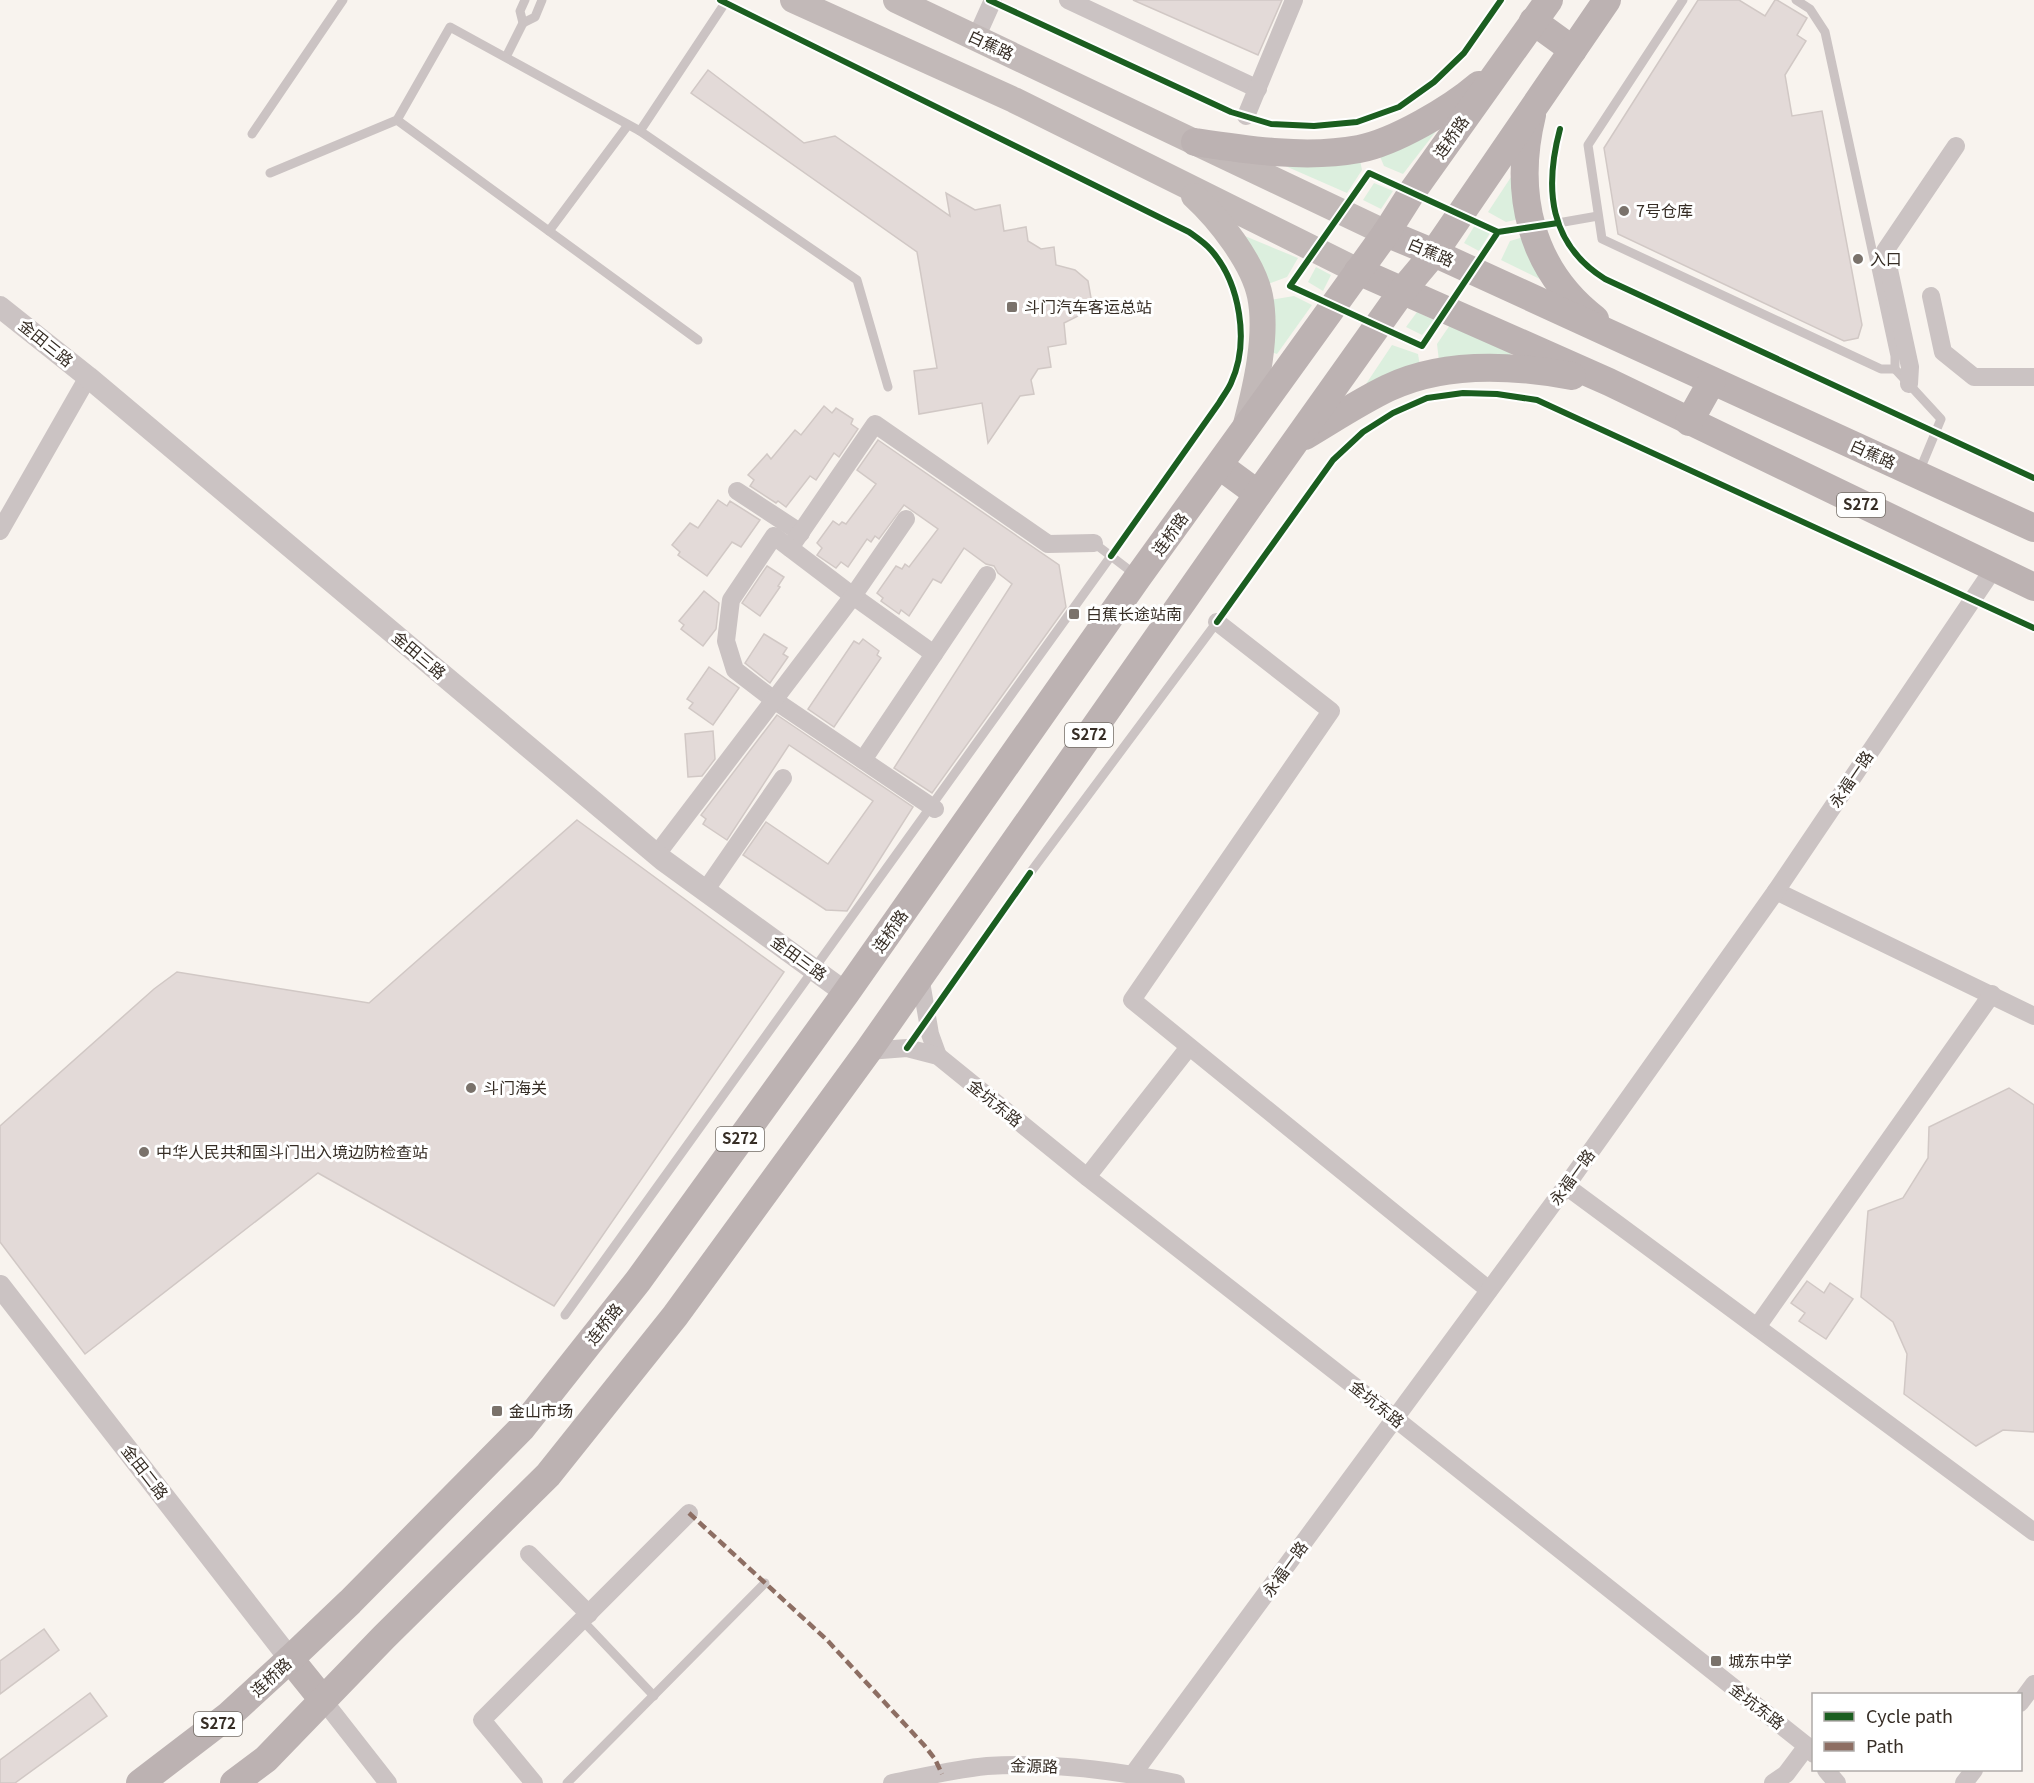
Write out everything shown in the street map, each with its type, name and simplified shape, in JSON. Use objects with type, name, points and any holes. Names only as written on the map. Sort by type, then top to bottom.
[{"type":"main road","points":[[793,0],[1014,99],[1358,271]]},
{"type":"main road","name":"白蕉路","points":[[896,0],[1386,233],[2034,527]]},
{"type":"main road","points":[[1434,253],[1607,0]]},
{"type":"main road","points":[[1541,11],[1573,50]]},
{"type":"main road","name":"连桥路","points":[[140,1783],[229,1715],[290,1659],[350,1602],[521,1429],[638,1281],[846,993],[1138,577],[1386,233],[1412,192],[1541,11]]},
{"type":"main road","points":[[1196,142],[1231,148],[1281,152],[1320,153],[1360,149],[1395,136],[1431,118],[1465,97],[1501,66]]},
{"type":"main road","points":[[1535,105],[1526,140],[1524,175],[1526,202],[1541,254],[1554,277],[1584,310],[1621,339]]},
{"type":"main road","points":[[1178,181],[1206,207],[1227,234],[1255,279],[1259,294],[1262,312],[1258,364],[1253,398],[1244,432]]},
{"type":"main road","name":"S272","points":[[234,1783],[266,1759],[384,1637],[548,1475],[675,1316],[868,1052],[1403,290],[1434,253]]},
{"type":"main road","name":"S272","points":[[1358,271],[1609,382],[2034,587]]},
{"type":"main road","points":[[1296,442],[1389,387],[1428,375],[1464,368],[1507,368],[1558,373],[1609,382]]},
{"type":"main road","points":[[1689,422],[1712,381]]},
{"type":"main road","points":[[1220,466],[1258,494]]},
{"type":"main road","points":[[290,1659],[323,1700]]},
{"type":"street","points":[[976,38],[993,0]]},
{"type":"street","points":[[1068,0],[1258,89]]},
{"type":"street","points":[[1246,116],[1294,0]]},
{"type":"street","points":[[1909,384],[1910,367],[1885,251],[1956,146]]},
{"type":"street","points":[[1931,296],[1943,352],[1974,377],[2034,377]]},
{"type":"street","name":"金田三路","points":[[0,306],[88,377],[657,854],[846,993]]},
{"type":"street","points":[[0,531],[88,377]]},
{"type":"street","points":[[790,548],[875,424],[1048,544],[1094,543]]},
{"type":"street","points":[[738,491],[801,533]]},
{"type":"street","points":[[657,854],[853,596],[906,519]]},
{"type":"street","points":[[934,654],[774,536],[731,600],[726,641],[735,670],[774,700],[935,809]]},
{"type":"street","name":"永福一路","points":[[1133,1774],[1566,1186],[1776,891],[1994,568]]},
{"type":"street","points":[[863,760],[987,575]]},
{"type":"street","points":[[1216,622],[1331,711],[1131,1000],[1489,1290]]},
{"type":"street","points":[[705,891],[783,778]]},
{"type":"street","points":[[1776,891],[2034,1016]]},
{"type":"street","points":[[920,976],[930,1034],[938,1056]]},
{"type":"street","points":[[1757,1327],[1992,994]]},
{"type":"street","points":[[1087,1178],[1189,1047]]},
{"type":"street","name":"金坑东路","points":[[868,1052],[907,1048],[938,1056],[1087,1178],[1810,1750]]},
{"type":"street","points":[[1566,1186],[2034,1532]]},
{"type":"street","name":"金田二路","points":[[0,1286],[290,1659]]},
{"type":"street","points":[[534,1783],[482,1720],[689,1513]]},
{"type":"street","points":[[530,1554],[586,1617]]},
{"type":"street","points":[[2022,1700],[2034,1684]]},
{"type":"street","points":[[323,1700],[388,1783]]},
{"type":"street","points":[[1773,1783],[1786,1774],[1810,1750]]},
{"type":"street","name":"金源路","points":[[892,1783],[985,1766],[1024,1765],[1063,1766],[1133,1774],[1176,1783]]},
{"type":"street","points":[[1827,1771],[1838,1783]]},
{"type":"street","points":[[1964,1783],[1973,1771]]},
{"type":"lane","points":[[252,134],[343,0]]},
{"type":"lane","points":[[523,23],[520,11],[525,0]]},
{"type":"lane","points":[[506,57],[523,23],[535,17],[542,0]]},
{"type":"lane","points":[[639,131],[728,0]]},
{"type":"lane","points":[[1683,0],[1588,144],[1602,239],[1881,369],[1895,369]]},
{"type":"lane","points":[[1796,0],[1810,9],[1826,33],[1895,356],[1895,369],[1941,419],[1918,475]]},
{"type":"lane","points":[[270,173],[397,120],[450,27],[639,131],[857,280],[888,387]]},
{"type":"lane","points":[[397,120],[698,340]]},
{"type":"lane","points":[[549,231],[628,125]]},
{"type":"lane","points":[[1558,223],[1598,216]]},
{"type":"lane","points":[[1094,543],[1138,577]]},
{"type":"lane","points":[[565,1315],[1111,556]]},
{"type":"lane","points":[[1030,873],[1216,622]]},
{"type":"lane","points":[[567,1783],[765,1584]]},
{"type":"lane","points":[[586,1617],[654,1696]]},
{"type":"green space","points":[[1437,130],[1403,174],[1384,166],[1378,152]]},
{"type":"green space","points":[[1359,155],[1362,170],[1347,193],[1283,165]]},
{"type":"green space","points":[[1515,171],[1523,218],[1506,222],[1488,212]]},
{"type":"green space","points":[[1374,183],[1393,191],[1381,209],[1363,200]]},
{"type":"green space","points":[[1475,225],[1490,233],[1479,251],[1464,243]]},
{"type":"green space","points":[[1240,234],[1298,258],[1287,277],[1265,285]]},
{"type":"green space","points":[[1527,236],[1548,283],[1501,260],[1510,241]]},
{"type":"green space","points":[[1316,267],[1331,275],[1323,291],[1308,282]]},
{"type":"green space","points":[[1294,296],[1312,305],[1277,354],[1271,352],[1270,300]]},
{"type":"green space","points":[[1417,312],[1434,320],[1422,335],[1406,327]]},
{"type":"green space","points":[[1450,325],[1511,352],[1509,359],[1439,361],[1437,344]]},
{"type":"green space","points":[[1392,345],[1418,354],[1420,366],[1364,387]]},
{"type":"building","points":[[1133,0],[1282,0],[1258,55]]},
{"type":"building","points":[[1698,0],[1739,0],[1765,16],[1777,0],[1807,18],[1797,35],[1806,41],[1785,75],[1792,116],[1822,111],[1862,325],[1858,338],[1844,341],[1618,234],[1604,148]]},
{"type":"building","points":[[708,70],[804,143],[835,136],[950,216],[946,193],[975,210],[1000,205],[1004,231],[1026,227],[1028,241],[1041,249],[1054,247],[1056,265],[1075,270],[1088,281],[1091,298],[1084,313],[1064,323],[1066,344],[1048,347],[1051,367],[1038,369],[1031,380],[1034,394],[1020,396],[988,443],[982,403],[919,414],[914,371],[937,368],[917,252],[691,93]]},
{"type":"building","points":[[824,406],[832,413],[836,408],[853,419],[851,424],[858,429],[839,457],[834,453],[816,480],[810,476],[786,507],[750,486],[754,480],[748,475],[767,454],[771,459],[795,430],[801,435]]},
{"type":"building","points":[[878,440],[1059,565],[1066,607],[932,793],[894,768],[1012,584],[998,573],[994,566],[986,564],[964,548],[941,583],[933,579],[909,616],[901,610],[899,614],[881,601],[883,598],[877,593],[896,566],[902,569],[905,564],[909,567],[938,529],[904,505],[879,539],[875,536],[871,542],[867,539],[848,567],[841,562],[836,568],[817,555],[822,548],[817,543],[833,521],[839,525],[842,522],[846,524],[876,484],[857,470]]},
{"type":"building","points":[[718,500],[727,506],[730,501],[760,520],[741,547],[732,542],[707,576],[678,555],[680,552],[672,545],[690,523],[698,528]]},
{"type":"building","points":[[767,566],[784,577],[778,586],[780,587],[760,616],[742,603]]},
{"type":"building","points":[[704,591],[719,603],[716,629],[703,646],[681,629],[684,625],[679,621]]},
{"type":"building","points":[[764,634],[787,648],[783,654],[788,657],[770,683],[745,663]]},
{"type":"building","points":[[863,639],[879,651],[877,655],[881,658],[834,727],[808,709],[854,641],[859,644]]},
{"type":"building","points":[[709,667],[739,688],[713,725],[689,708],[693,703],[687,699]]},
{"type":"building","points":[[777,715],[913,807],[847,911],[826,910],[743,855],[766,822],[828,864],[873,801],[789,745],[727,840],[703,824],[706,819],[701,815]]},
{"type":"building","points":[[713,731],[715,759],[702,776],[688,777],[685,734]]},
{"type":"building","name":"斗门海关","points":[[577,820],[784,972],[554,1306],[318,1173],[85,1354],[0,1242],[0,1126],[154,989],[177,972],[369,1003]]},
{"type":"building","points":[[2009,1088],[2034,1105],[2034,1432],[2003,1430],[1976,1446],[1904,1394],[1907,1354],[1893,1322],[1861,1297],[1868,1211],[1903,1198],[1928,1158],[1929,1127]]},
{"type":"building","points":[[1807,1281],[1824,1293],[1830,1283],[1853,1299],[1826,1339],[1799,1321],[1805,1313],[1791,1303]]},
{"type":"building","points":[[44,1629],[59,1650],[0,1694],[0,1661]]},
{"type":"building","points":[[90,1693],[107,1716],[15,1783],[0,1783],[0,1760]]},
{"type":"marked path","points":[[689,1513],[827,1640],[924,1745],[935,1759],[942,1774]]},
{"type":"cycle path","points":[[720,0],[1189,232],[1209,247],[1221,264],[1235,296],[1241,332],[1237,367],[1231,383],[1111,556]]},
{"type":"cycle path","points":[[989,0],[1231,112],[1271,124],[1314,126],[1357,122],[1399,107],[1434,82],[1464,53],[1501,0]]},
{"type":"cycle path","points":[[1560,129],[1552,173],[1552,194],[1556,213],[1562,232],[1572,249],[1586,265],[1605,279],[2034,478]]},
{"type":"cycle path","points":[[1498,232],[1422,346],[1290,286],[1369,173],[1498,232],[1558,223]]},
{"type":"cycle path","points":[[1217,622],[1333,460],[1363,432],[1393,413],[1427,398],[1463,393],[1497,394],[1537,400],[2034,628]]},
{"type":"cycle path","points":[[907,1048],[1030,873]]},
{"type":"place","name":"7号仓库","points":[[1624,211]]},
{"type":"place","name":"入口","points":[[1858,259]]},
{"type":"place","name":"斗门汽车客运总站","points":[[1012,307]]},
{"type":"place","name":"白蕉长途站南","points":[[1074,614]]},
{"type":"place","name":"斗门海关","points":[[471,1088]]},
{"type":"place","name":"中华人民共和国斗门出入境边防检查站","points":[[144,1152]]},
{"type":"place","name":"金山市场","points":[[497,1411]]},
{"type":"place","name":"城东中学","points":[[1716,1661]]}]
